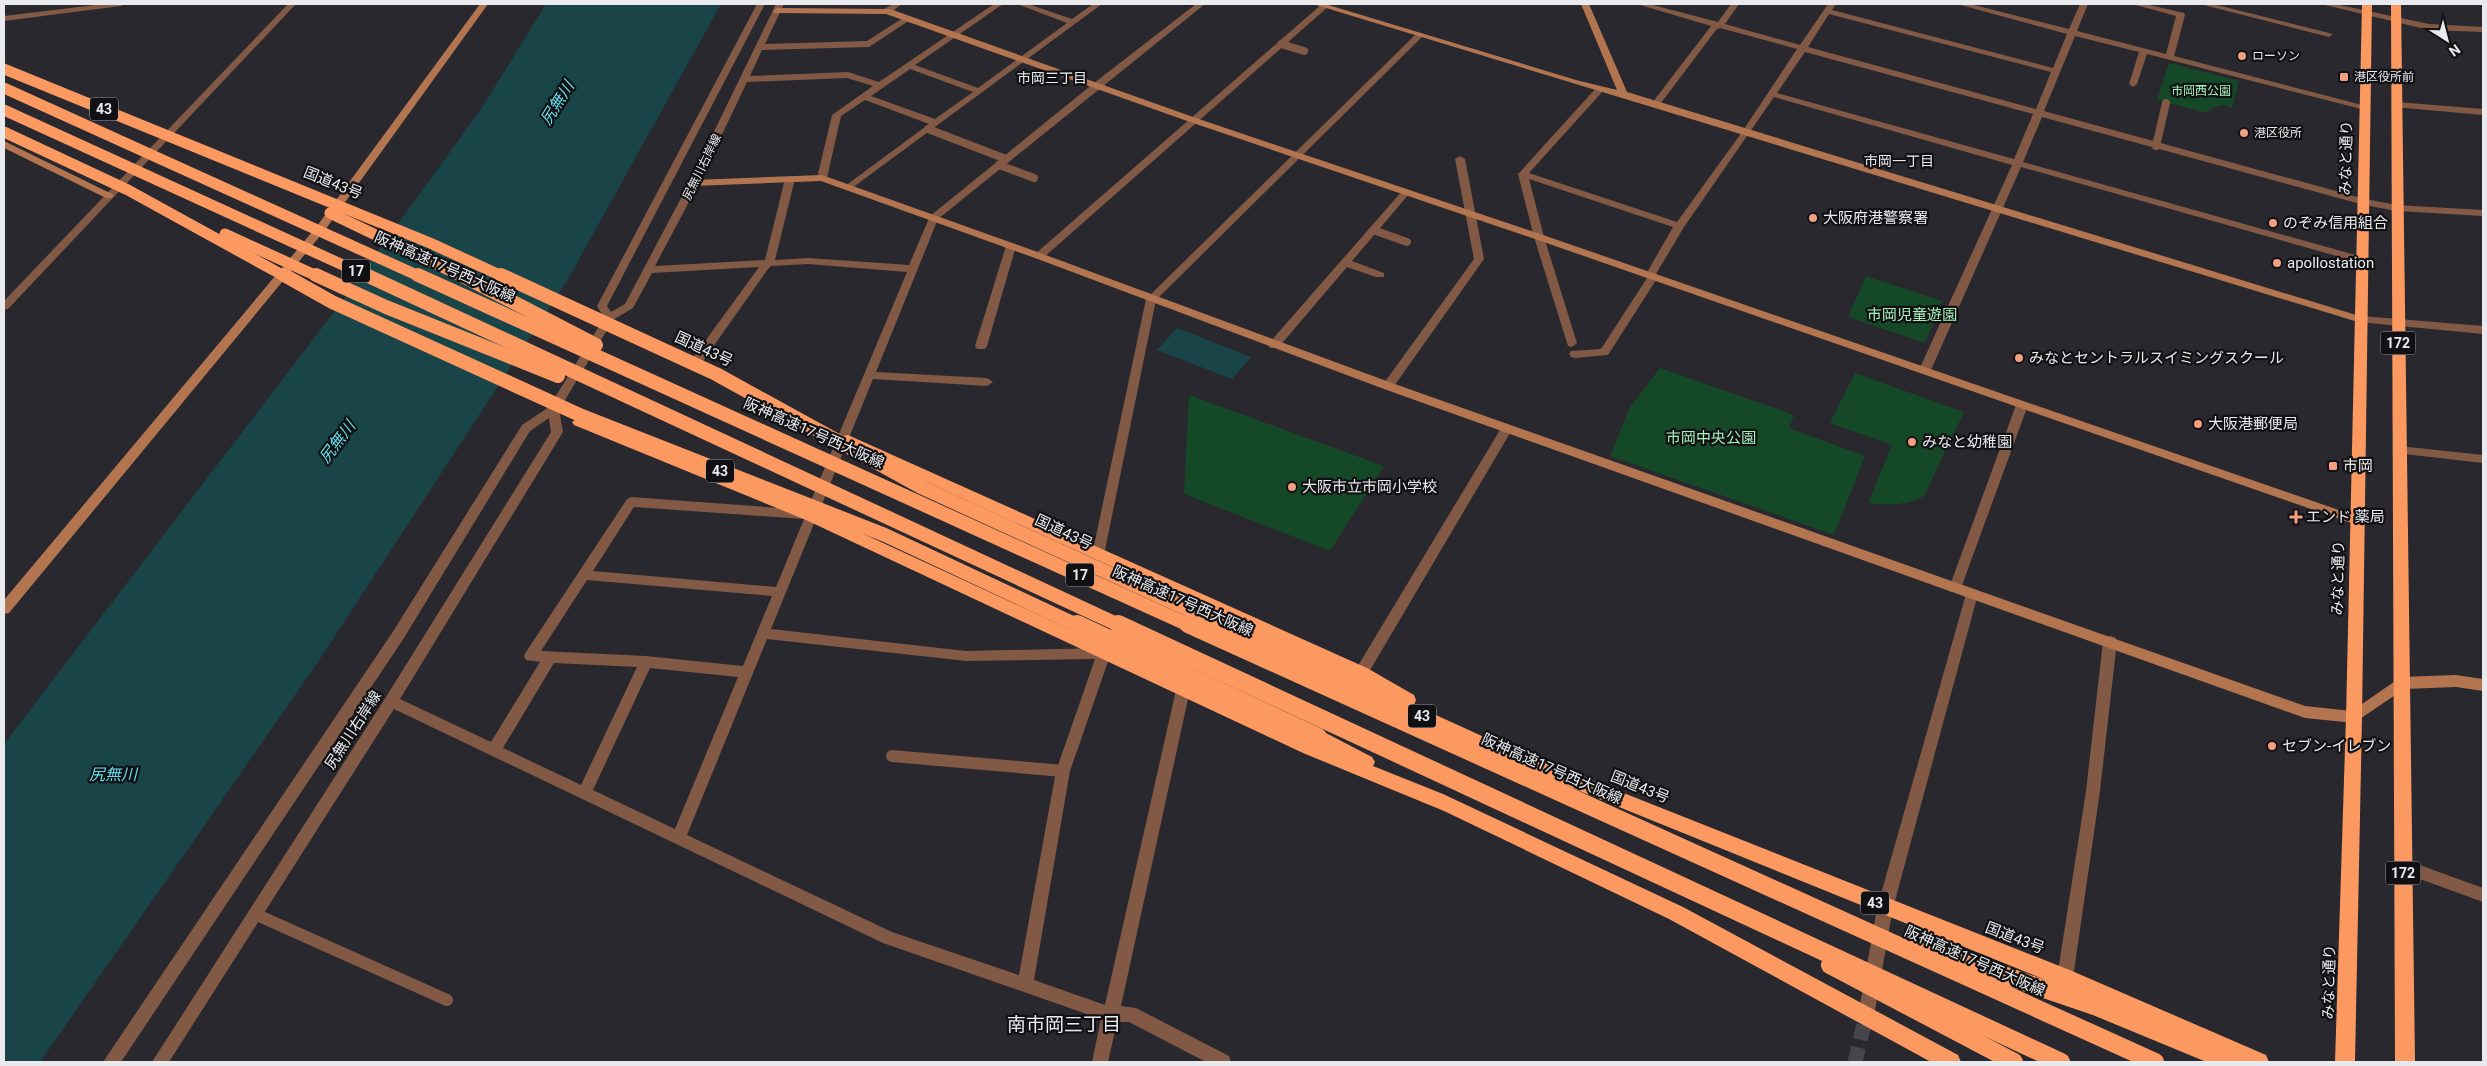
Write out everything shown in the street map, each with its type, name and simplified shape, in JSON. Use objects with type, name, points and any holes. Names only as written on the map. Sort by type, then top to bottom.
[{"type":"highway","name":"172","points":[[2396,4],[2405,1062]]},
{"type":"highway","name":"みなと通り","points":[[2345,1062],[2358,521],[2366,8]]},
{"type":"highway","name":"国道43号","points":[[4,67],[430,243],[716,374],[923,488],[1357,679],[1489,747],[1885,908],[2064,978],[2259,1062]]},
{"type":"highway","name":"阪神高速17号西大阪線","points":[[4,88],[732,416],[1824,914],[2155,1062]]},
{"type":"highway","name":"17","points":[[4,110],[376,280],[707,436],[2061,1062]]},
{"type":"highway","name":"43","points":[[4,132],[128,190],[332,302],[591,420],[885,535],[1318,737],[1444,803],[1676,913],[1951,1062]]},
{"type":"highway","points":[[204,151],[487,288],[732,416]]},
{"type":"highway","points":[[128,190],[386,307],[707,436]]},
{"type":"highway","name":"43","points":[[609,318],[699,358],[842,438],[1098,555],[1357,679]]},
{"type":"highway","name":"43","points":[[553,410],[656,455],[811,516],[1309,748],[1444,803]]},
{"type":"highway","points":[[1824,914],[2097,1007],[2230,1062]]},
{"type":"highway","points":[[1748,918],[1848,976],[2014,1062]]},
{"type":"street","points":[[4,19],[121,4]]},
{"type":"street","points":[[4,306],[292,4]]},
{"type":"street","points":[[4,609],[321,228],[484,4]]},
{"type":"street","points":[[553,410],[609,318],[602,306],[762,4]]},
{"type":"street","points":[[778,8],[889,7],[898,4]]},
{"type":"street","points":[[822,178],[837,115],[999,4]]},
{"type":"street","points":[[1021,4],[1073,22]]},
{"type":"street","points":[[848,188],[1098,4]]},
{"type":"street","points":[[678,839],[868,374],[934,218],[1097,85],[1201,4]]},
{"type":"street","points":[[1586,4],[1623,94]]},
{"type":"street","points":[[1640,4],[2364,202],[2397,208],[2483,214]]},
{"type":"street","points":[[1655,104],[1713,28],[1720,25],[1735,4]]},
{"type":"street","points":[[1961,4],[2365,107]]},
{"type":"street","points":[[1924,370],[1998,210],[2084,4]]},
{"type":"street","points":[[2136,4],[2181,15],[2169,57]]},
{"type":"street","points":[[2204,4],[2329,34]]},
{"type":"street","points":[[2325,4],[2366,8],[2396,20],[2429,27],[2483,30]]},
{"type":"street","points":[[1039,256],[1281,44],[1321,5],[1419,36],[1623,94],[2362,320],[2483,330]]},
{"type":"street","points":[[889,7],[909,18],[1194,120],[1539,237],[2358,521]]},
{"type":"street","points":[[1523,174],[1539,237],[1574,348],[1604,352],[1651,277],[1679,226],[1746,133],[1830,7],[2056,71]]},
{"type":"street","name":"尻無川右岸線","points":[[609,318],[629,306],[694,183],[778,8]]},
{"type":"street","points":[[760,47],[869,44],[909,18]]},
{"type":"street","points":[[1098,555],[1151,299],[1419,36]]},
{"type":"street","points":[[2133,84],[2144,50]]},
{"type":"street","points":[[908,66],[979,91]]},
{"type":"street","points":[[4,67],[170,132]]},
{"type":"street","points":[[744,79],[848,75],[880,86]]},
{"type":"street","points":[[1523,174],[1600,89]]},
{"type":"street","points":[[1772,94],[2362,260]]},
{"type":"street","points":[[864,96],[936,122]]},
{"type":"street","points":[[2397,105],[2483,112]]},
{"type":"street","points":[[4,144],[109,196]]},
{"type":"street","points":[[1388,386],[1479,259],[1460,159]]},
{"type":"street","points":[[1523,174],[1679,226]]},
{"type":"street","points":[[694,183],[822,178],[1039,256],[1274,345],[2305,712],[2354,717],[2401,683],[2456,681],[2483,685]]},
{"type":"street","points":[[699,358],[764,267],[769,263],[790,179]]},
{"type":"street","points":[[1274,345],[1406,192]]},
{"type":"street","points":[[981,346],[1011,246]]},
{"type":"street","points":[[648,270],[808,261],[913,269]]},
{"type":"street","points":[[1344,262],[1380,275]]},
{"type":"street","points":[[868,374],[987,382]]},
{"type":"street","points":[[1954,588],[2022,405]]},
{"type":"street","name":"尻無川右岸線","points":[[110,1062],[399,634],[526,428],[553,410],[557,432],[391,701],[160,1062]]},
{"type":"street","points":[[1357,679],[1507,428]]},
{"type":"street","points":[[2399,450],[2483,459]]},
{"type":"street","points":[[747,672],[646,662],[531,656],[582,574],[631,502],[811,516]]},
{"type":"street","points":[[582,574],[780,592]]},
{"type":"street","points":[[1866,1016],[1885,908],[1972,594]]},
{"type":"street","points":[[763,633],[966,656],[1104,653],[1063,772],[1024,985]]},
{"type":"street","points":[[2064,978],[2094,791],[2110,641]]},
{"type":"street","points":[[494,750],[550,657]]},
{"type":"street","points":[[584,794],[646,662]]},
{"type":"street","points":[[1100,1062],[1109,1014],[1184,690]]},
{"type":"street","points":[[391,701],[889,938],[1109,1014],[1130,1014],[1223,1062]]},
{"type":"street","points":[[2403,866],[2483,895]]},
{"type":"lane","points":[[1281,44],[1304,51]]},
{"type":"lane","points":[[2156,146],[2166,103]]},
{"type":"lane","points":[[928,129],[1003,162],[1034,178]]},
{"type":"lane","points":[[1373,230],[1407,242]]},
{"type":"lane","points":[[892,756],[1063,772]]},
{"type":"lane","points":[[255,914],[447,1000]]},
{"type":"green space","name":"市岡西公園","points":[[2169,63],[2239,81],[2232,108],[2223,105],[2210,109],[2208,113],[2157,100]]},
{"type":"green space","name":"市岡児童遊園","points":[[1866,276],[1942,301],[1925,343],[1848,317]]},
{"type":"green space","name":"市岡中央公園","points":[[1660,368],[1794,415],[1789,428],[1865,456],[1834,535],[1610,456],[1630,407]]},
{"type":"green space","points":[[1855,373],[1964,412],[1924,496],[1910,502],[1897,504],[1868,503],[1892,445],[1830,423]]},
{"type":"green space","points":[[1189,395],[1384,466],[1330,551],[1184,494]]},
{"type":"water","name":"尻無川","points":[[546,4],[721,4],[568,279],[318,662],[40,1062],[4,1062],[4,744],[337,308],[481,109]]},
{"type":"water","points":[[1177,328],[1251,357],[1232,379],[1157,350]]},
{"type":"tunnel","points":[[1855,1062],[1866,1016]]},
{"type":"place","name":"ローソン","points":[[2242,56]]},
{"type":"place","name":"港区役所前","points":[[2344,77]]},
{"type":"place","name":"港区役所","points":[[2244,133]]},
{"type":"place","name":"大阪府港警察署","points":[[1813,218]]},
{"type":"place","name":"のぞみ信用組合","points":[[2273,223]]},
{"type":"place","name":"apollostation","points":[[2277,263]]},
{"type":"place","name":"みなとセントラルスイミングスクール","points":[[2019,358]]},
{"type":"place","name":"大阪港郵便局","points":[[2198,424]]},
{"type":"place","name":"みなと幼稚園","points":[[1912,442]]},
{"type":"place","name":"市岡","points":[[2333,466]]},
{"type":"place","name":"大阪市立市岡小学校","points":[[1292,487]]},
{"type":"place","name":"エンド 薬局","points":[[2296,517]]},
{"type":"place","name":"セブン-イレブン","points":[[2272,746]]},
{"type":"district","name":"市岡三丁目","points":[[1052,78]]},
{"type":"district","name":"市岡一丁目","points":[[1899,161]]},
{"type":"district","name":"南市岡三丁目","points":[[1064,1024]]}]
